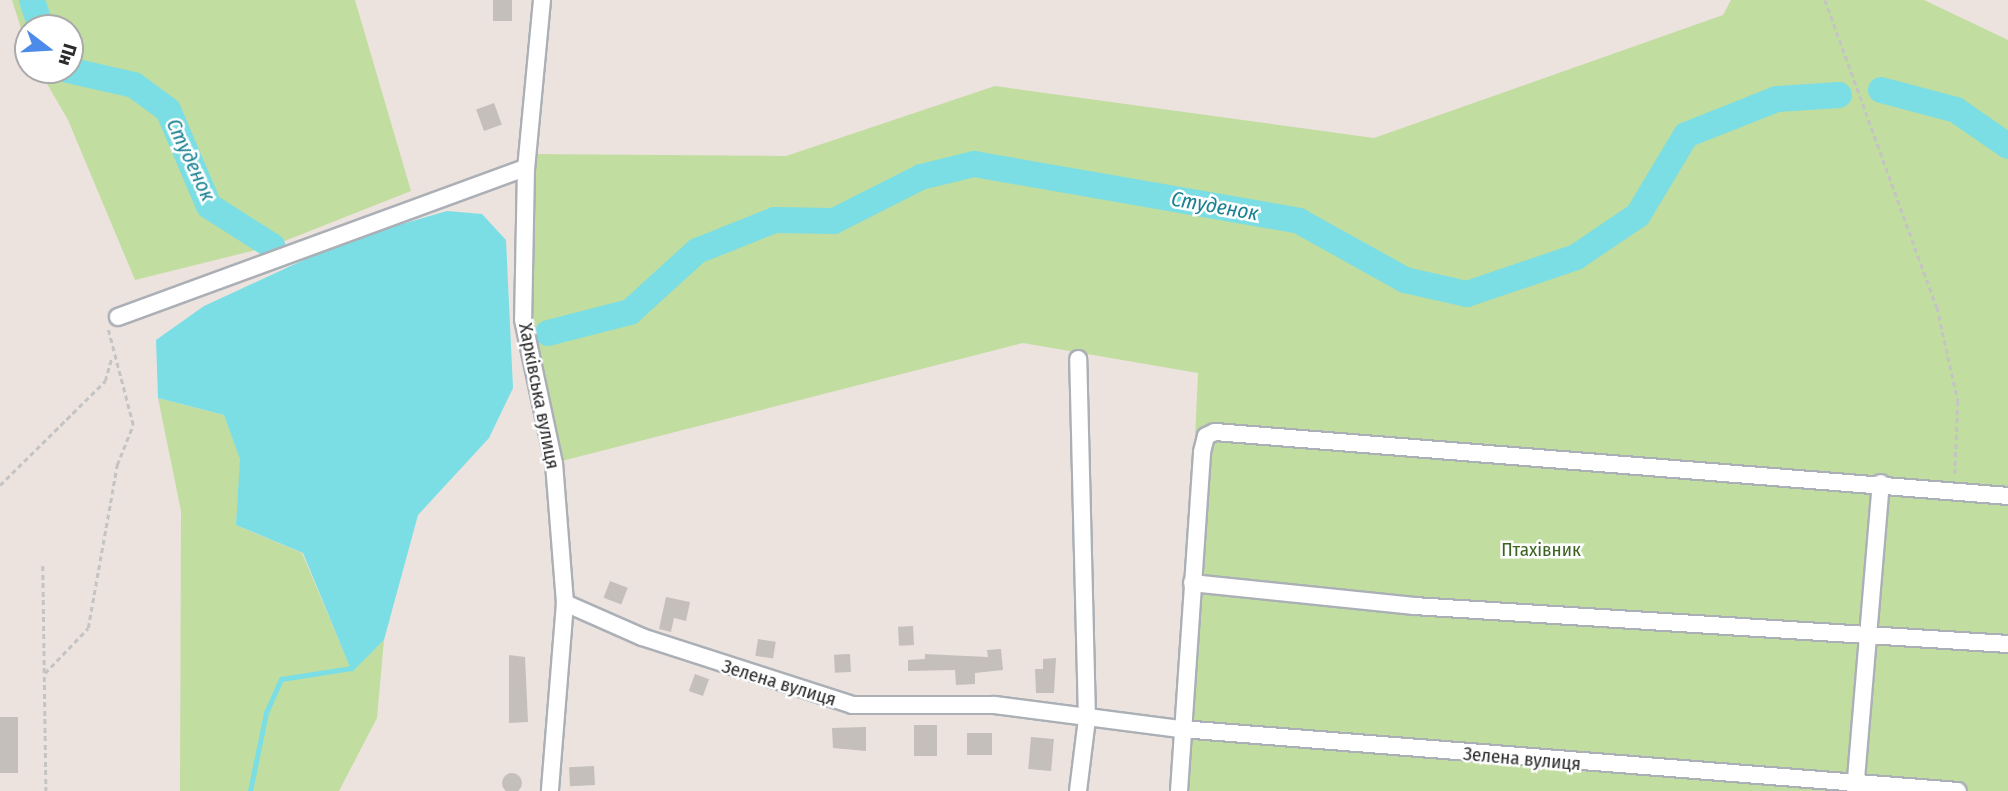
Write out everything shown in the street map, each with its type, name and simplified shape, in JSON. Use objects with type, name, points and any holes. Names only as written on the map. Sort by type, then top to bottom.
[{"type":"street","name":"Харківська вулиця","points":[[542,0],[526,168],[523,319],[554,463],[565,603],[550,791]]},
{"type":"street","points":[[118,317],[526,168]]},
{"type":"street","points":[[1077,791],[1087,719],[1078,359]]},
{"type":"street","points":[[1179,791],[1181,729],[1202,452],[1206,436],[1214,432],[1881,483],[2008,496]]},
{"type":"street","points":[[1855,787],[1881,483]]},
{"type":"street","points":[[1192,583],[1414,606],[2008,644]]},
{"type":"street","name":"Зелена вулиця","points":[[565,603],[811,696],[852,705],[995,705],[1087,719],[1181,729],[1855,787],[1958,791]]},
{"type":"path","points":[[1825,0],[1937,307],[1958,401],[1955,490]]},
{"type":"path","points":[[46,673],[88,628],[117,465],[134,425],[130,397],[112,357],[108,328],[118,317]]},
{"type":"path","points":[[0,485],[106,382],[112,357]]},
{"type":"path","points":[[43,566],[46,791]]},
{"type":"green space","points":[[12,0],[355,0],[411,191],[272,246],[135,280],[68,120],[47,84],[84,84],[84,14],[16,14]]},
{"type":"green space","name":"Птахівник","points":[[1731,0],[1924,0],[2008,40],[2008,791],[1179,791],[1198,373],[1023,343],[554,463],[523,319],[528,154],[786,156],[995,86],[1374,138],[1723,15]]},
{"type":"green space","points":[[158,398],[224,415],[241,459],[236,525],[302,553],[352,671],[384,640],[377,718],[339,791],[180,791],[181,511]]},
{"type":"water","points":[[447,211],[482,214],[506,240],[513,388],[489,438],[418,515],[384,640],[352,672],[303,553],[236,525],[240,459],[224,415],[158,398],[156,340],[204,306],[347,240]]},
{"type":"building","points":[[493,0],[512,0],[512,21],[493,21]]},
{"type":"building","points":[[494,103],[502,125],[484,131],[476,109]]},
{"type":"building","points":[[610,581],[628,588],[621,605],[604,598]]},
{"type":"building","points":[[666,597],[690,602],[686,621],[674,618],[671,632],[659,629]]},
{"type":"building","points":[[913,626],[914,645],[899,646],[898,627]]},
{"type":"building","points":[[758,639],[776,642],[773,659],[755,656]]},
{"type":"building","points":[[1001,649],[1003,670],[975,673],[975,684],[956,685],[955,670],[908,671],[908,660],[925,659],[925,654],[988,657],[987,650]]},
{"type":"building","points":[[850,654],[851,672],[835,673],[834,655]]},
{"type":"building","points":[[509,655],[525,657],[528,722],[509,723]]},
{"type":"building","points":[[1056,658],[1054,693],[1036,693],[1035,669],[1043,669],[1043,659]]},
{"type":"building","points":[[695,674],[709,679],[703,696],[689,691]]},
{"type":"building","points":[[0,717],[18,717],[18,773],[0,773]]},
{"type":"building","points":[[914,725],[937,725],[937,756],[914,756]]},
{"type":"building","points":[[866,727],[866,751],[833,748],[832,728]]},
{"type":"building","points":[[967,733],[992,733],[992,755],[967,755]]},
{"type":"building","points":[[1031,737],[1054,739],[1051,771],[1028,769]]},
{"type":"building","points":[[594,766],[595,785],[570,786],[569,767]]},
{"type":"building","points":[[508,773],[516,773],[522,783],[516,793],[508,793],[502,787],[502,779]]},
{"type":"waterway","name":"Студенок","points":[[32,0],[36,14]]},
{"type":"waterway","name":"Студенок","points":[[84,74],[134,85],[168,110],[209,206],[272,246]]},
{"type":"waterway","name":"Студенок","points":[[1881,90],[1956,110],[2008,146]]},
{"type":"waterway","name":"Студенок","points":[[548,333],[630,312],[697,251],[775,220],[834,221],[921,177],[974,164],[1299,221],[1405,280],[1467,294],[1576,257],[1638,215],[1686,135],[1777,99],[1839,95]]},
{"type":"waterway","points":[[250,791],[266,713],[281,679],[351,668]]}]
